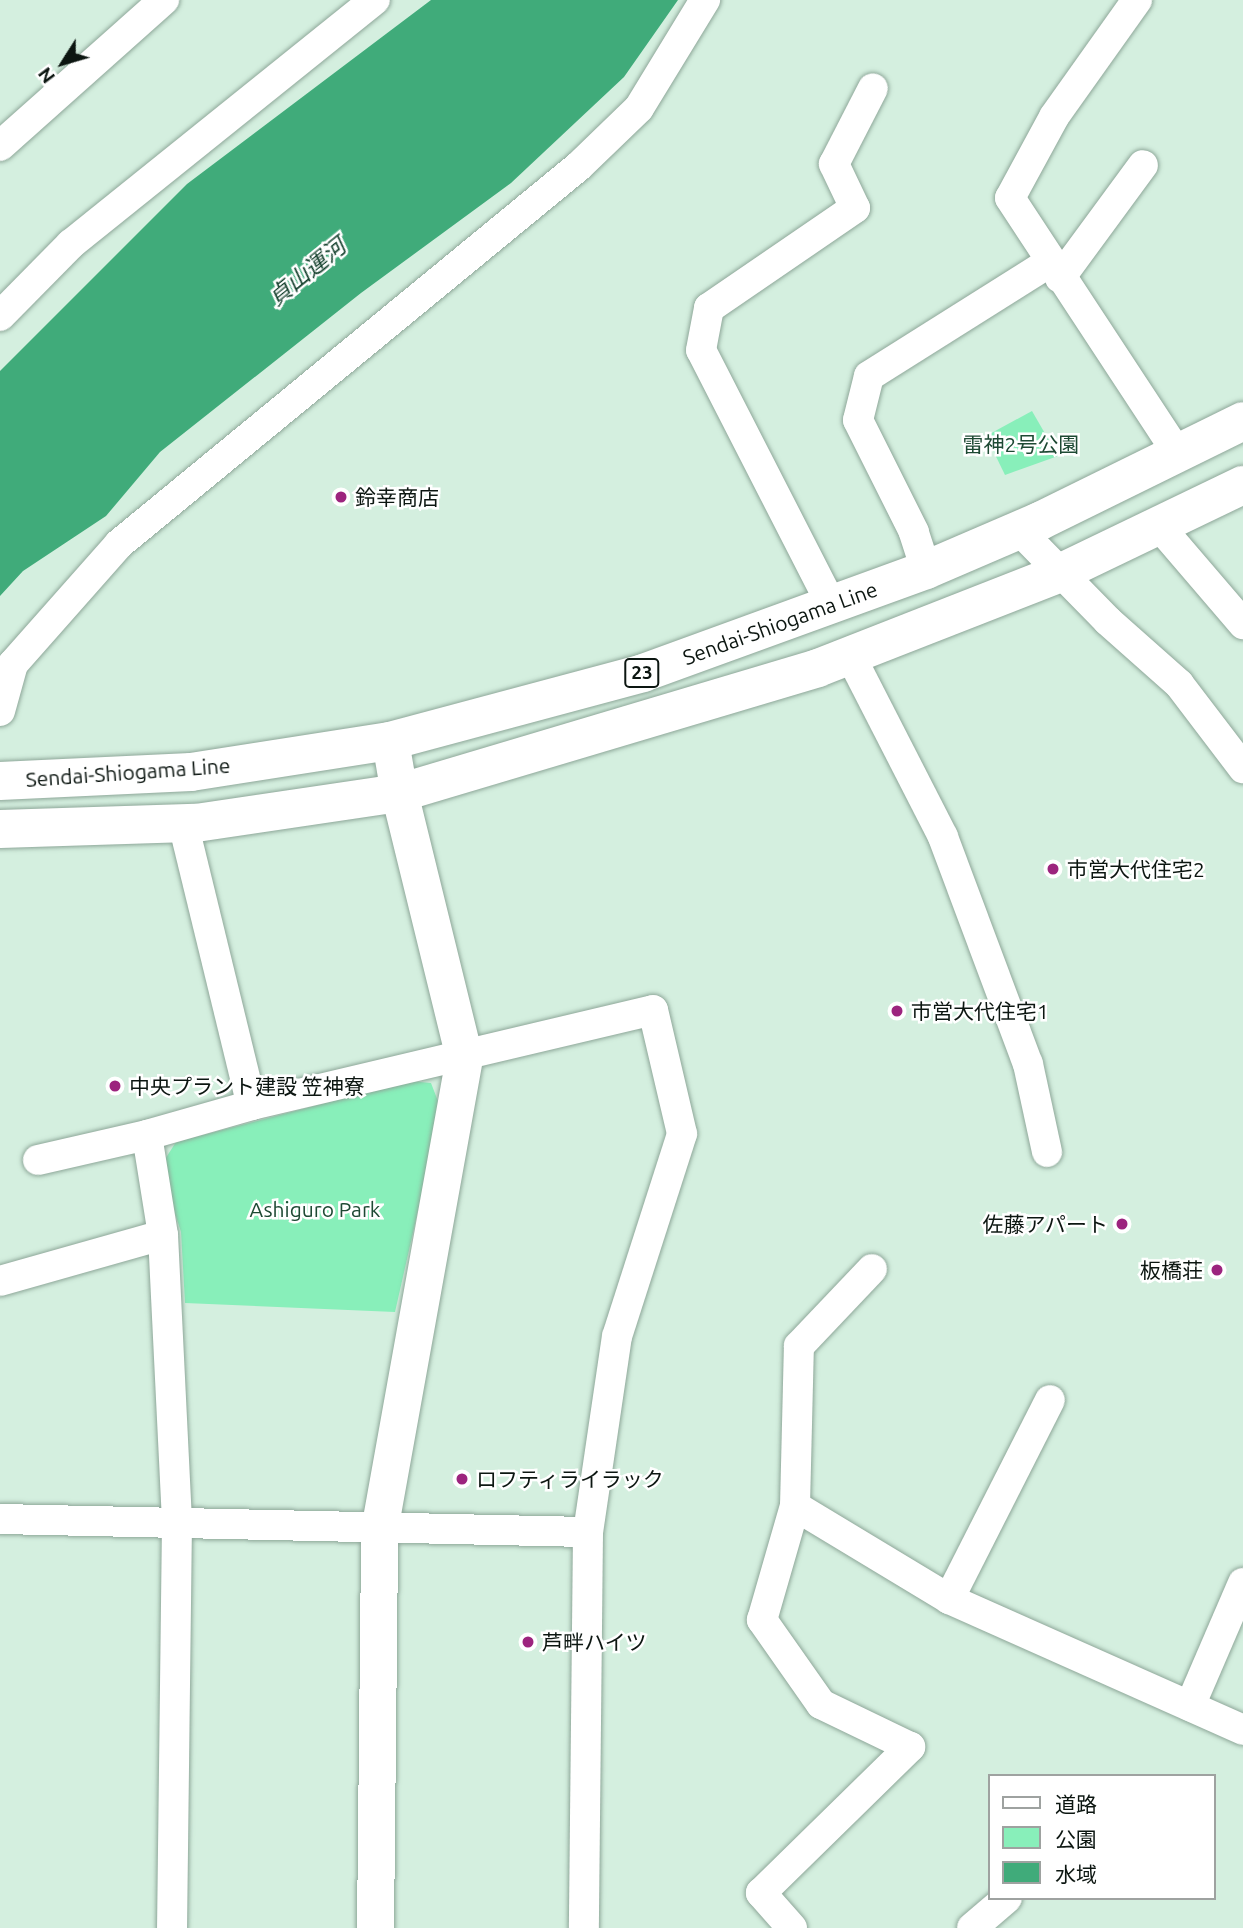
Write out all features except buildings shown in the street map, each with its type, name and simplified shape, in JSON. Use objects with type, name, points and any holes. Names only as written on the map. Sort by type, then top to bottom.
[{"type":"main road","name":"Sendai-Shiogama Line","points":[[0,781],[191,772],[390,741],[643,673],[926,570],[1180,455],[1243,421]]},
{"type":"main road","name":"23","points":[[0,829],[183,823],[399,793],[850,655],[1060,573],[1243,485]]},
{"type":"street","points":[[0,146],[164,0]]},
{"type":"street","points":[[0,316],[71,244],[376,0]]},
{"type":"street","points":[[0,711],[13,664],[119,544],[579,166],[639,108],[705,0]]},
{"type":"street","points":[[1137,0],[1054,117],[1010,198],[1055,270],[1180,455]]},
{"type":"street","points":[[831,604],[701,350],[709,308],[855,208],[834,164],[873,88]]},
{"type":"street","points":[[926,570],[914,532],[858,421],[869,376],[1055,270],[1143,165]]},
{"type":"street","points":[[1160,527],[1243,624]]},
{"type":"street","points":[[1018,530],[1179,684],[1243,768]]},
{"type":"street","points":[[850,655],[943,837],[1028,1064],[1047,1152]]},
{"type":"street","points":[[375,1928],[379,1530],[464,1057],[399,793],[390,741]]},
{"type":"street","points":[[0,815],[0,829]]},
{"type":"street","points":[[183,823],[252,1105]]},
{"type":"street","points":[[38,1160],[147,1135],[252,1105],[464,1057],[653,1010],[682,1135],[617,1336],[588,1532],[583,1928]]},
{"type":"street","points":[[147,1135],[163,1235],[177,1522],[172,1928]]},
{"type":"street","points":[[0,1282],[163,1235]]},
{"type":"street","points":[[792,1928],[761,1893],[910,1747],[821,1704],[762,1620],[794,1506],[799,1346],[872,1269]]},
{"type":"street","points":[[949,1599],[1050,1400]]},
{"type":"street","points":[[794,1506],[949,1599],[1243,1730]]},
{"type":"street","points":[[0,1519],[177,1522],[379,1530],[588,1532]]},
{"type":"street","points":[[1190,1706],[1243,1583]]},
{"type":"street","points":[[972,1928],[1005,1900]]},
{"type":"green space","name":"雷神2号公園","points":[[1032,411],[1058,456],[1005,475],[986,436]]},
{"type":"green space","name":"Ashiguro Park","points":[[410,1081],[431,1083],[441,1109],[395,1312],[185,1303],[181,1232],[160,1167],[176,1142]]},
{"type":"water","name":"貞山運河","points":[[431,0],[678,0],[624,77],[511,183],[361,293],[160,452],[106,516],[23,571],[0,596],[0,371],[187,184]]},
{"type":"place","name":"鈴幸商店","points":[[341,497]]},
{"type":"place","name":"市営大代住宅2","points":[[1053,869]]},
{"type":"place","name":"市営大代住宅1","points":[[897,1011]]},
{"type":"place","name":"中央プラント建設 笠神寮","points":[[115,1086]]},
{"type":"place","name":"佐藤アパート","points":[[1122,1224]]},
{"type":"place","name":"板橋荘","points":[[1217,1270]]},
{"type":"place","name":"ロフティライラック","points":[[462,1479]]},
{"type":"place","name":"芦畔ハイツ","points":[[528,1642]]}]
